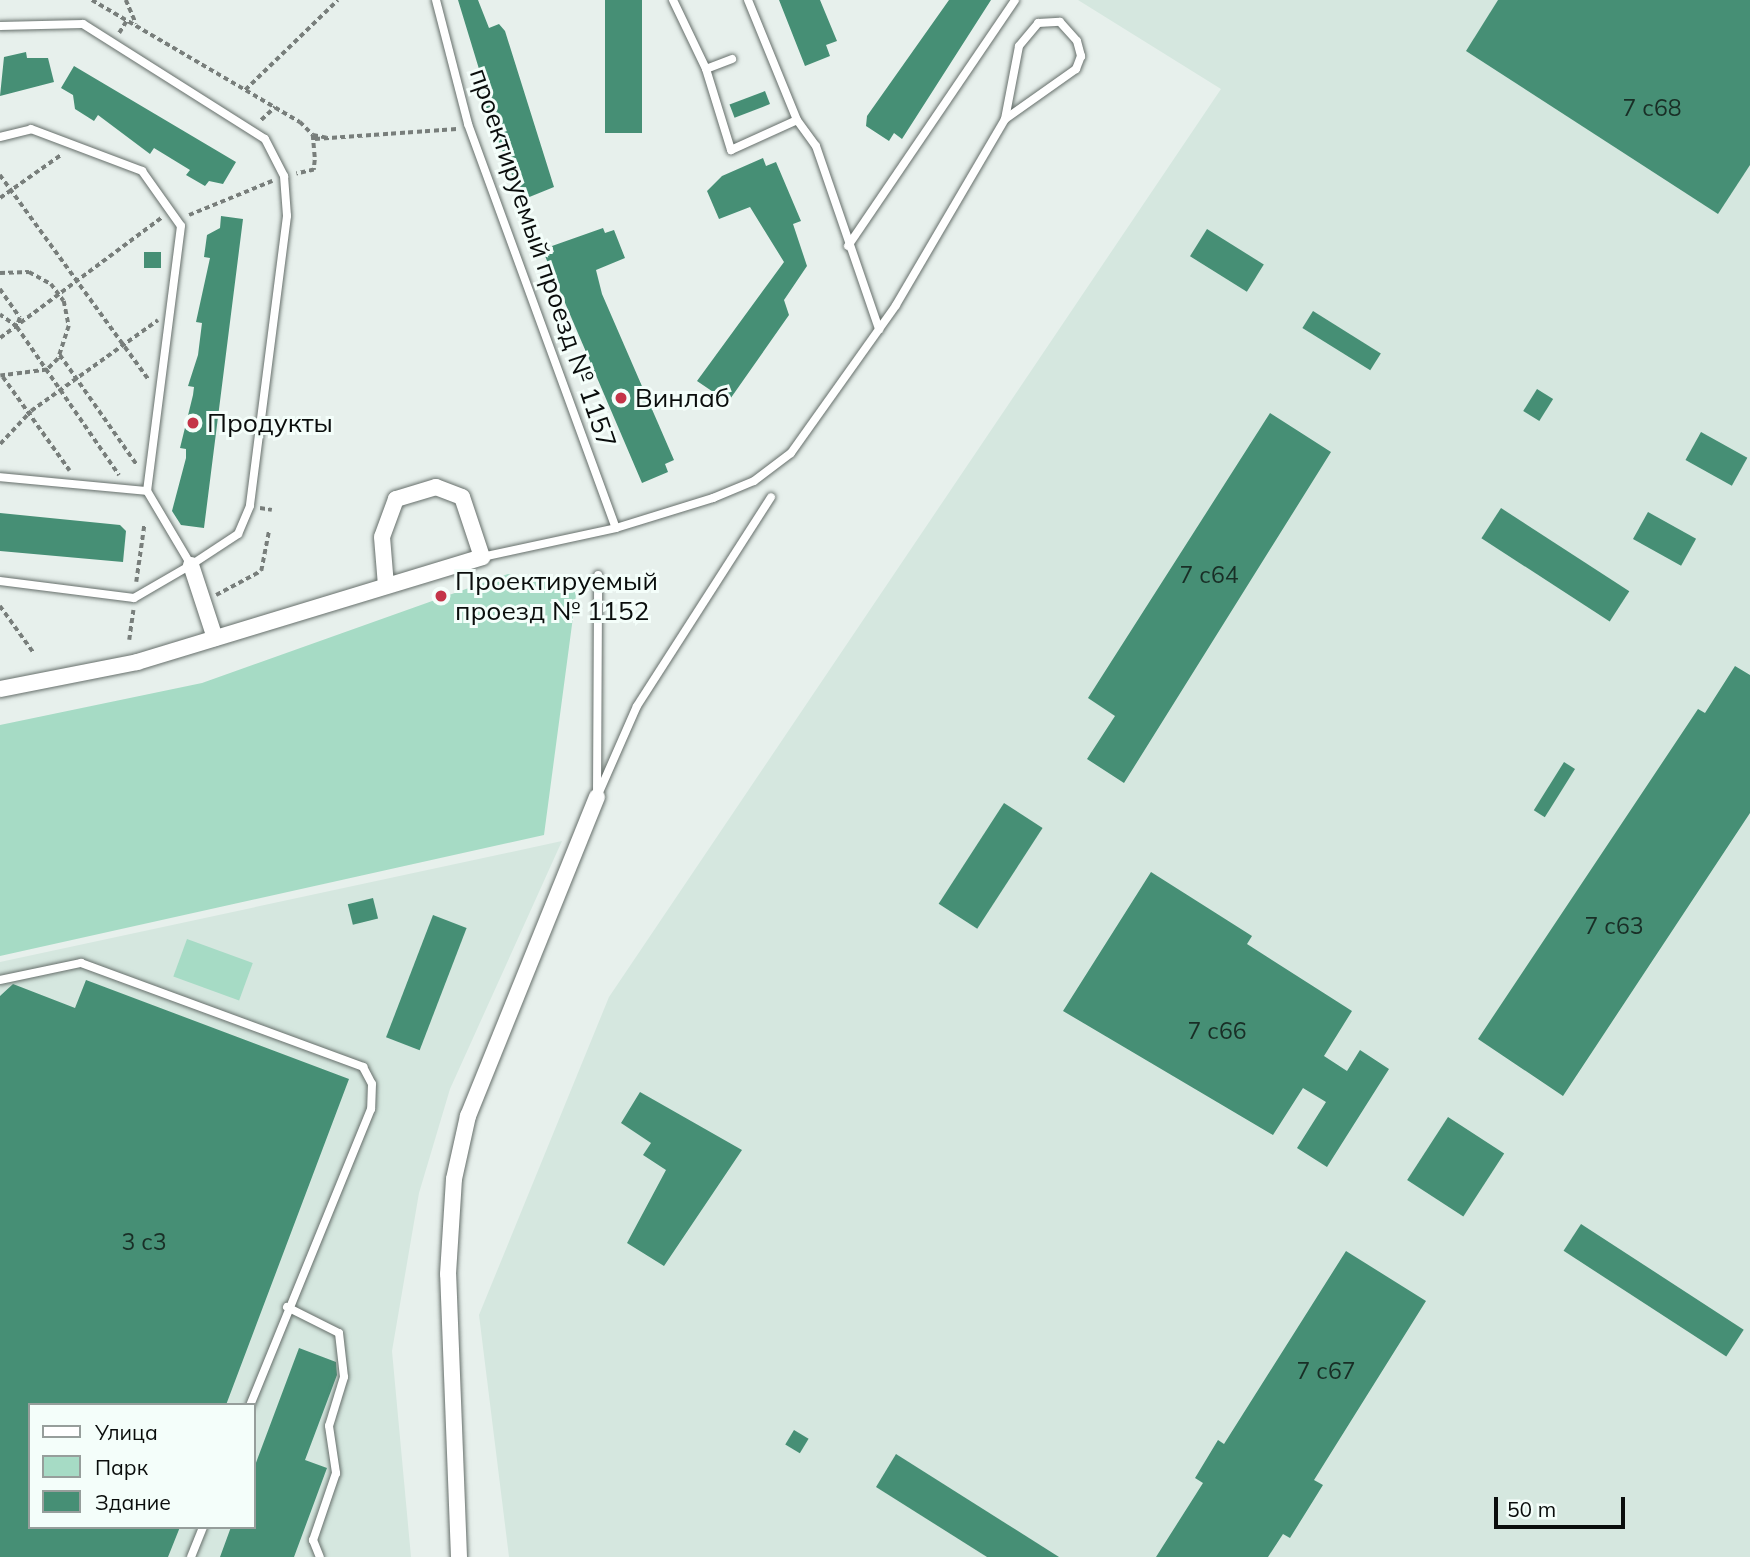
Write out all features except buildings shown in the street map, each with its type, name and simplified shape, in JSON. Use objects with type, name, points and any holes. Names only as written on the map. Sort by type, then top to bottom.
[{"type":"street","points":[[0,689],[215,638],[482,557],[462,497],[419,488],[396,499],[386,514],[386,586]]},
{"type":"street","points":[[191,565],[215,638]]},
{"type":"street","points":[[459,1557],[448,1274],[454,1179],[468,1116],[597,797]]},
{"type":"lane","name":"проектируемый проезд № 1157","points":[[436,0],[468,124],[617,528]]},
{"type":"lane","points":[[673,0],[706,69],[731,150],[797,120]]},
{"type":"lane","points":[[748,0],[797,120],[817,146],[848,246],[879,329]]},
{"type":"lane","points":[[848,246],[1015,0]]},
{"type":"lane","points":[[482,557],[617,528],[754,481],[791,453],[879,329],[1005,119],[1018,46],[1038,23],[1060,22],[1077,41],[1082,55],[1076,69],[1005,119]]},
{"type":"lane","points":[[0,26],[83,24],[265,139],[284,176],[286,216],[250,506],[238,534],[134,598],[0,581]]},
{"type":"lane","points":[[706,69],[732,59]]},
{"type":"lane","points":[[0,137],[31,129],[142,171],[177,220],[171,310],[148,486],[191,565]]},
{"type":"lane","points":[[0,477],[129,489],[148,486]]},
{"type":"lane","points":[[597,797],[637,706],[771,497]]},
{"type":"lane","points":[[597,797],[598,575]]},
{"type":"lane","points":[[0,980],[81,963],[363,1067],[372,1084],[371,1110],[287,1307],[251,1403]]},
{"type":"lane","points":[[287,1307],[339,1333],[344,1377],[329,1426],[336,1473],[313,1540],[320,1557]]},
{"type":"lane","points":[[191,1557],[202,1529]]},
{"type":"path","points":[[92,0],[275,107],[314,137],[448,131],[468,124]]},
{"type":"path","points":[[126,0],[137,26]]},
{"type":"path","points":[[246,90],[338,0]]},
{"type":"path","points":[[117,35],[127,20]]},
{"type":"path","points":[[261,120],[275,107]]},
{"type":"path","points":[[177,220],[284,176],[314,170],[314,137]]},
{"type":"path","points":[[0,198],[75,145]]},
{"type":"path","points":[[0,175],[160,394]]},
{"type":"path","points":[[0,338],[171,211]]},
{"type":"path","points":[[0,273],[29,272],[60,294],[69,326],[60,355],[47,370],[2,377]]},
{"type":"path","points":[[0,289],[20,318],[17,327]]},
{"type":"path","points":[[0,444],[31,411],[171,310]]},
{"type":"path","points":[[0,315],[17,327],[129,489]]},
{"type":"path","points":[[60,355],[148,486]]},
{"type":"path","points":[[2,377],[31,411],[79,484]]},
{"type":"path","points":[[203,597],[251,582],[261,572],[269,530]]},
{"type":"path","points":[[0,606],[33,652]]},
{"type":"shaded area","points":[[1078,0],[1750,0],[1750,1557],[509,1557],[479,1315],[609,997],[1221,89]]},
{"type":"shaded area","points":[[562,841],[450,1089],[419,1193],[392,1351],[411,1557],[0,1557],[0,962]]},
{"type":"green space","points":[[508,574],[577,587],[544,835],[0,956],[0,725],[202,683]]},
{"type":"green space","points":[[187,939],[253,963],[239,1001],[173,977]]},
{"type":"place","name":"Винлаб","points":[[621,398]]},
{"type":"place","name":"Продукты","points":[[193,423]]},
{"type":"place","name":"Проектируемый проезд № 1152","points":[[441,596]]}]
